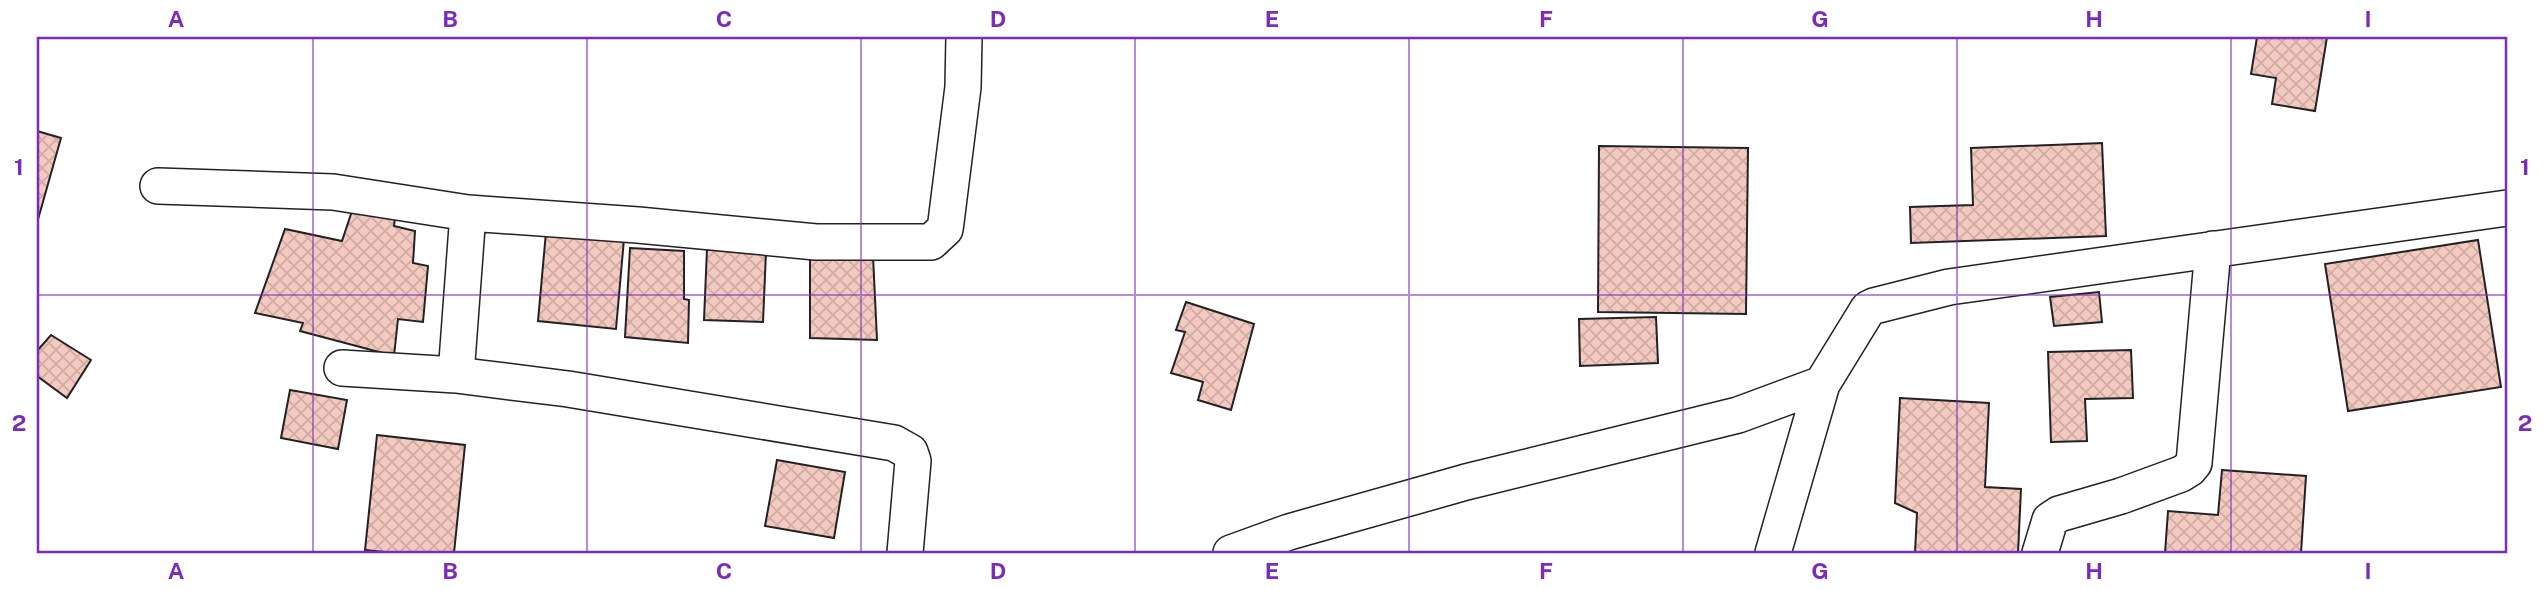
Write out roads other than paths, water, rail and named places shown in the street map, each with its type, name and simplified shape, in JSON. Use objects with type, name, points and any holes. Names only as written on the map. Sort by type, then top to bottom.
[{"type":"street","points":[[158,186],[333,192],[468,213],[638,225],[816,242],[931,242],[944,229],[946,222],[962,87],[964,37]]},
{"type":"street","points":[[1773,553],[1822,384],[1868,309],[1874,306],[1949,288],[2507,208]]},
{"type":"street","points":[[456,376],[468,213]]},
{"type":"street","points":[[2040,553],[2050,520],[2059,514],[2121,496],[2181,474],[2194,463],[2213,249]]},
{"type":"street","points":[[342,368],[456,376],[568,389],[894,443],[905,447],[913,461],[905,553]]},
{"type":"street","points":[[1231,553],[1289,532],[1466,482],[1738,415],[1822,384]]}]
